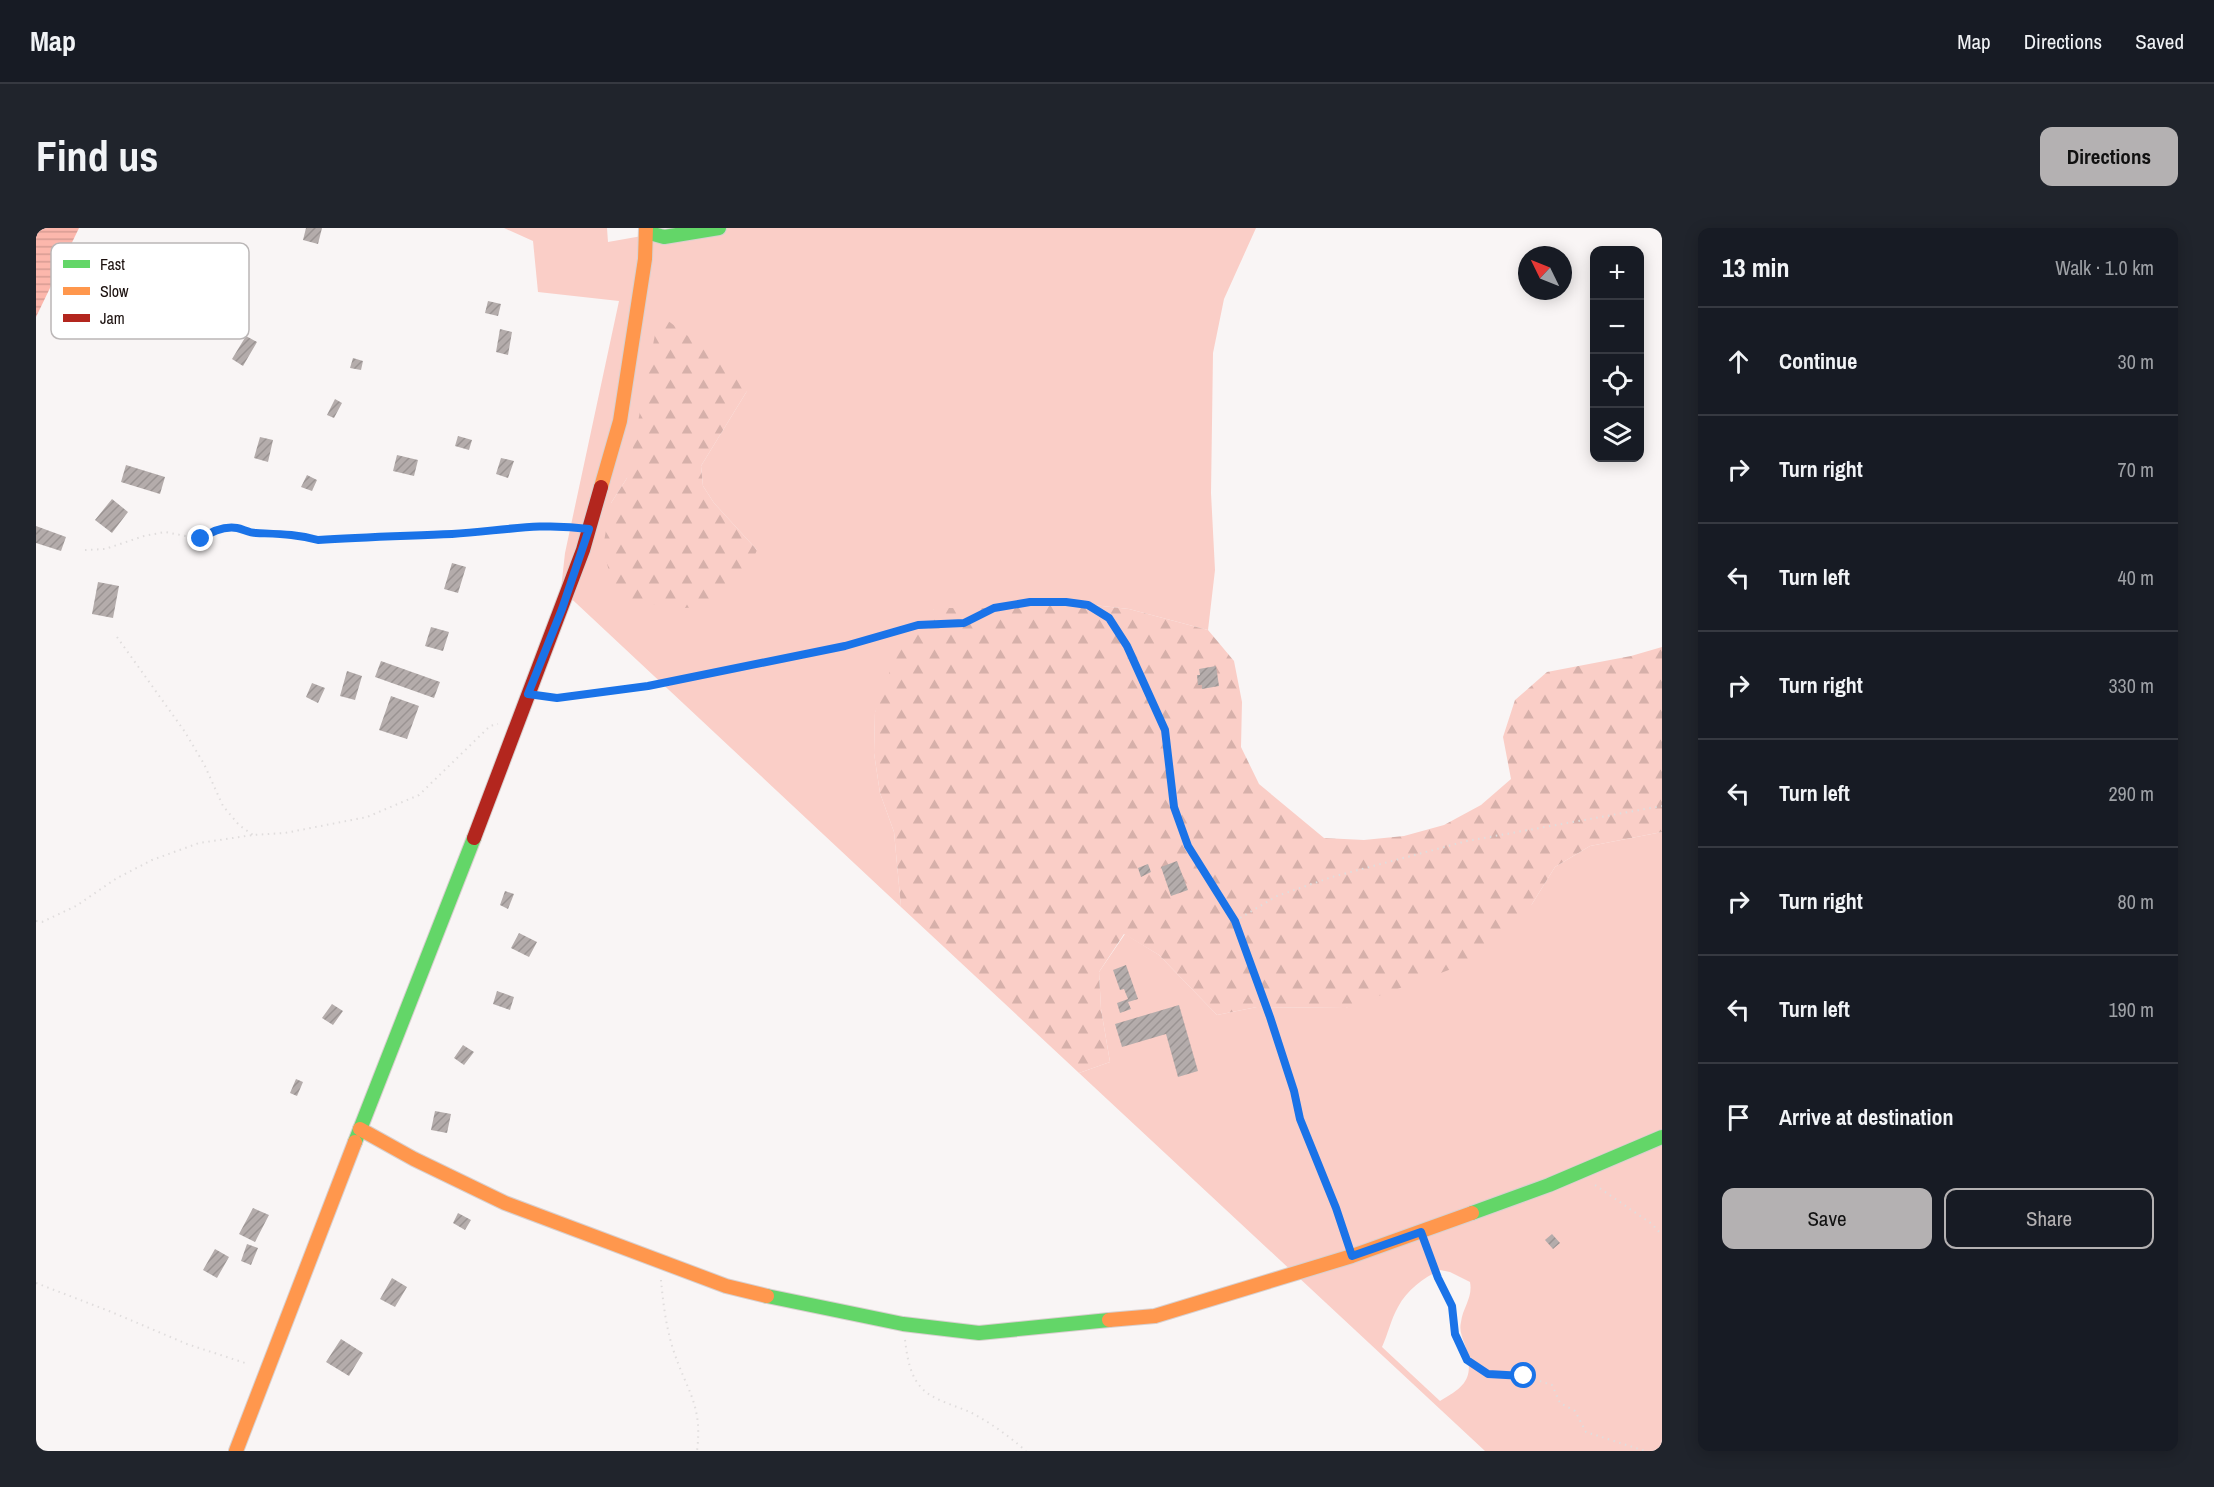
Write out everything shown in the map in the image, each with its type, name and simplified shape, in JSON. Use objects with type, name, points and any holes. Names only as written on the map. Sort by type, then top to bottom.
[{"type":"street","points":[[236,1451],[440,929],[562,609],[589,529],[621,421],[645,259],[646,230],[664,237],[719,228]]},
{"type":"street","points":[[360,1130],[505,1203],[658,1262],[737,1289],[903,1324],[979,1333],[1155,1316],[1352,1256],[1421,1232],[1578,1173],[1662,1137]]},
{"type":"path","points":[[85,550],[105,549],[144,536],[165,532],[201,539],[215,530],[236,528],[253,533],[291,534],[318,540],[453,534],[513,527],[561,525],[589,529]]},
{"type":"path","points":[[528,694],[557,698],[648,686],[845,646],[918,625],[964,623],[994,608],[1030,602],[1066,602],[1088,605],[1109,618],[1127,646],[1165,730],[1174,807],[1188,846],[1235,921],[1270,1017],[1294,1091],[1300,1119],[1339,1216],[1352,1256]]},
{"type":"path","points":[[117,637],[184,732],[204,764],[223,806],[239,825],[253,835]]},
{"type":"path","points":[[36,921],[42,922],[76,906],[117,878],[152,860],[200,843],[285,833],[367,817],[420,795],[490,726],[520,716]]},
{"type":"path","points":[[1235,921],[1277,896],[1332,877],[1467,841],[1662,806]]},
{"type":"path","points":[[1578,1173],[1652,1224],[1662,1235]]},
{"type":"path","points":[[1421,1232],[1438,1278],[1452,1306],[1455,1334],[1467,1360],[1488,1374],[1524,1376],[1552,1385],[1560,1403],[1575,1411],[1586,1432],[1645,1451]]},
{"type":"path","points":[[658,1262],[673,1348],[695,1401],[700,1430],[697,1451]]},
{"type":"path","points":[[36,1283],[187,1344],[268,1372]]},
{"type":"path","points":[[903,1324],[907,1361],[919,1386],[1003,1432],[1026,1451]]},
{"type":"green space","points":[[504,228],[607,228],[608,242],[687,228],[1256,228],[1224,299],[1213,353],[1211,493],[1215,570],[1208,630],[1129,609],[1066,602],[1030,602],[994,608],[934,609],[875,712],[874,753],[880,793],[894,832],[901,907],[561,589],[565,553],[619,301],[538,292],[533,241]],"holes":[[[747,391],[701,466],[703,486],[714,503],[757,550],[611,503],[627,478]]]},
{"type":"green space","points":[[659,314],[736,372],[747,391],[701,466],[703,486],[714,503],[757,550],[748,571],[717,600],[698,607],[671,609],[631,599],[613,588],[603,547],[611,503],[627,478]]},
{"type":"green space","points":[[1030,602],[1066,602],[1129,609],[1208,630],[1234,661],[1242,702],[1241,747],[1259,784],[1324,838],[1364,840],[1404,836],[1444,825],[1481,805],[1511,779],[1503,737],[1515,700],[1547,672],[1631,656],[1662,647],[1662,832],[1590,846],[1555,867],[1532,904],[1500,943],[1465,964],[1346,1008],[1257,1007],[1217,1015],[1159,955],[1124,934],[1099,972],[1101,1009],[1110,1062],[1079,1073],[901,907],[894,832],[880,793],[874,753],[875,712],[902,638],[935,608],[994,608]]},
{"type":"green space","points":[[1662,832],[1662,1451],[1485,1451],[1079,1073],[1110,1062],[1101,1009],[1099,972],[1125,934],[1159,955],[1217,1015],[1257,1007],[1346,1008],[1532,904],[1555,867],[1590,846]],"holes":[[[1440,1270],[1450,1272],[1470,1282],[1469,1298],[1460,1328],[1469,1365],[1463,1385],[1440,1401],[1382,1347],[1396,1312],[1406,1295],[1434,1273]]]},
{"type":"shaded area","points":[[36,228],[79,228],[72,243],[51,243],[51,286],[36,317]]},
{"type":"building","points":[[306,228],[322,228],[318,244],[303,240]]},
{"type":"building","points":[[488,301],[501,304],[498,316],[485,313]]},
{"type":"building","points":[[500,329],[512,332],[508,355],[496,352]]},
{"type":"building","points":[[249,338],[257,342],[243,366],[232,359],[244,339]]},
{"type":"building","points":[[353,358],[363,361],[361,370],[350,368]]},
{"type":"building","points":[[335,399],[342,403],[334,418],[327,415]]},
{"type":"building","points":[[458,436],[472,440],[469,450],[455,446]]},
{"type":"building","points":[[260,437],[273,440],[268,462],[254,458]]},
{"type":"building","points":[[397,455],[418,460],[414,476],[393,471]]},
{"type":"building","points":[[501,458],[514,461],[508,478],[496,474]]},
{"type":"building","points":[[126,465],[165,477],[160,494],[121,482]]},
{"type":"building","points":[[307,475],[317,480],[312,491],[301,487]]},
{"type":"building","points":[[112,499],[128,512],[112,533],[95,520]]},
{"type":"building","points":[[36,526],[66,537],[61,551],[36,543]]},
{"type":"building","points":[[452,563],[466,567],[458,593],[444,589]]},
{"type":"building","points":[[98,582],[119,586],[113,618],[92,614]]},
{"type":"building","points":[[431,627],[449,632],[443,651],[425,646]]},
{"type":"building","points":[[381,661],[440,682],[434,698],[375,677]]},
{"type":"building","points":[[1216,666],[1219,686],[1202,689],[1202,685],[1198,685],[1199,669]]},
{"type":"building","points":[[347,671],[362,676],[355,700],[340,696]]},
{"type":"building","points":[[312,683],[325,688],[318,703],[306,697]]},
{"type":"building","points":[[391,696],[419,706],[407,739],[379,730]]},
{"type":"building","points":[[1177,861],[1188,890],[1171,896],[1161,867]]},
{"type":"building","points":[[1148,864],[1151,872],[1141,877],[1138,868]]},
{"type":"building","points":[[505,891],[514,894],[508,909],[500,905]]},
{"type":"building","points":[[519,933],[537,942],[529,957],[511,948]]},
{"type":"building","points":[[1126,965],[1138,999],[1128,1002],[1131,1009],[1120,1013],[1117,1003],[1128,999],[1124,989],[1120,990],[1113,970]]},
{"type":"building","points":[[497,991],[514,997],[510,1010],[493,1004]]},
{"type":"building","points":[[332,1004],[343,1011],[333,1025],[322,1018]]},
{"type":"building","points":[[1179,1005],[1198,1071],[1178,1077],[1166,1034],[1122,1047],[1115,1024]]},
{"type":"building","points":[[463,1045],[474,1052],[464,1065],[454,1058]]},
{"type":"building","points":[[296,1079],[303,1082],[297,1096],[290,1093]]},
{"type":"building","points":[[435,1111],[451,1114],[447,1133],[431,1130]]},
{"type":"building","points":[[253,1208],[269,1215],[255,1242],[239,1234]]},
{"type":"building","points":[[458,1213],[471,1220],[465,1230],[453,1223]]},
{"type":"building","points":[[1552,1234],[1560,1243],[1553,1249],[1545,1240]]},
{"type":"building","points":[[247,1244],[258,1248],[251,1265],[241,1261]]},
{"type":"building","points":[[215,1249],[229,1257],[217,1278],[203,1270]]},
{"type":"building","points":[[392,1278],[407,1287],[395,1307],[380,1299]]},
{"type":"building","points":[[341,1339],[363,1353],[349,1376],[326,1362]]},
{"type":"traffic: fast","points":[[646,232],[664,237],[719,228]]},
{"type":"traffic: fast","points":[[355,1142],[474,838]]},
{"type":"traffic: fast","points":[[1472,1213],[1549,1185],[1662,1137]]},
{"type":"traffic: fast","points":[[767,1296],[903,1324],[979,1333],[1109,1320]]},
{"type":"traffic: slow","points":[[601,487],[620,421],[645,259],[646,228]]},
{"type":"traffic: slow","points":[[360,1129],[414,1159],[505,1203],[726,1286],[767,1296]]},
{"type":"traffic: slow","points":[[236,1451],[355,1142]]},
{"type":"traffic: slow","points":[[1109,1320],[1155,1316],[1352,1256],[1472,1213]]},
{"type":"traffic: jam","points":[[474,838],[583,550],[601,487]]},
{"type":"route","points":[[201,539],[215,530],[236,528],[253,533],[273,532],[318,540],[388,535],[453,534],[513,527],[561,525],[589,529],[562,609],[528,694],[557,698],[648,686],[714,673],[845,646],[918,625],[943,626],[964,623],[994,608],[1030,602],[1066,602],[1088,605],[1109,618],[1127,646],[1165,730],[1174,807],[1188,846],[1235,921],[1270,1017],[1294,1091],[1300,1119],[1349,1242],[1352,1256],[1421,1232],[1438,1278],[1452,1306],[1455,1334],[1467,1360],[1488,1374],[1524,1376]]}]
